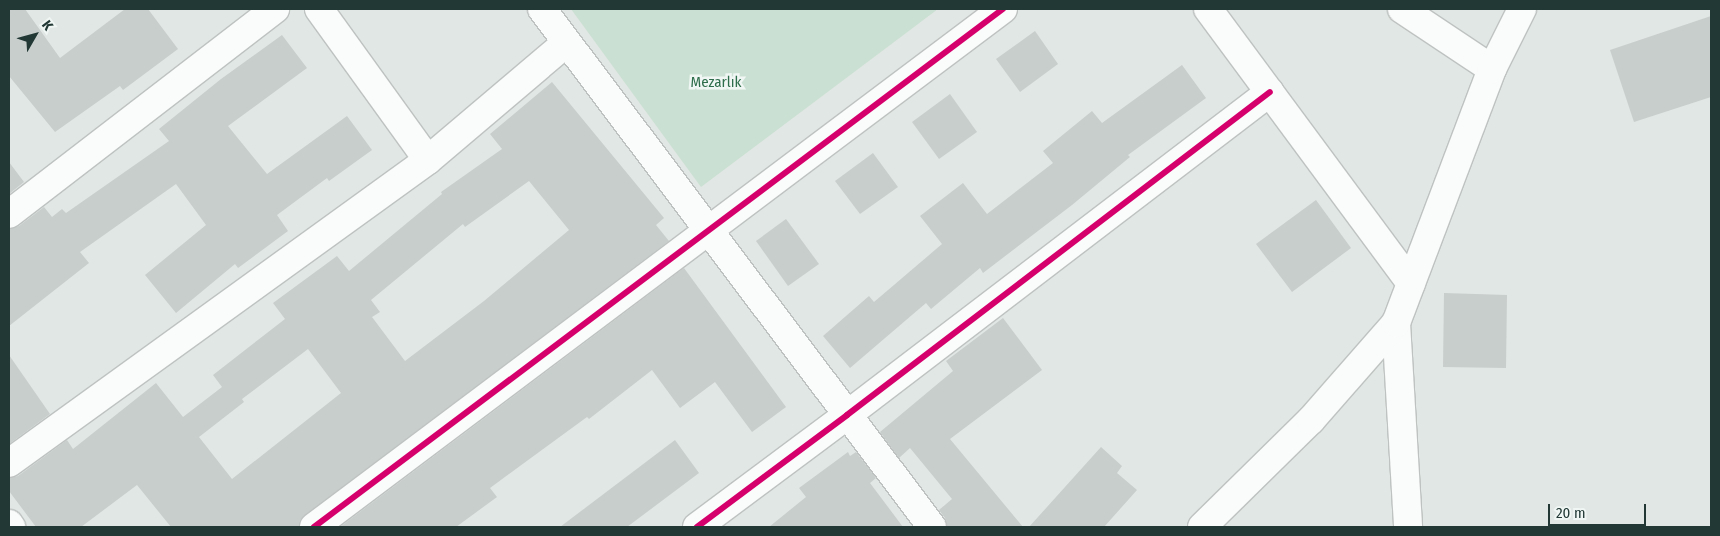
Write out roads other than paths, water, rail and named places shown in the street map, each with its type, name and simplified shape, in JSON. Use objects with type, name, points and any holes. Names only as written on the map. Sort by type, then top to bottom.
[{"type":"street","points":[[9,214],[275,9]]},
{"type":"street","points":[[319,9],[428,160]]},
{"type":"street","points":[[542,9],[932,527]]},
{"type":"street","points":[[314,527],[1002,9]]},
{"type":"street","points":[[1208,9],[1411,283]]},
{"type":"street","points":[[1402,9],[1492,69]]},
{"type":"street","points":[[1202,527],[1311,420],[1396,323],[1492,69],[1522,9]]},
{"type":"street","points":[[9,463],[428,160],[567,42]]},
{"type":"street","points":[[697,527],[1270,92]]},
{"type":"street","points":[[1396,323],[1408,527]]},
{"type":"park label","name":"Mezarlık","points":[[716,83]]}]
